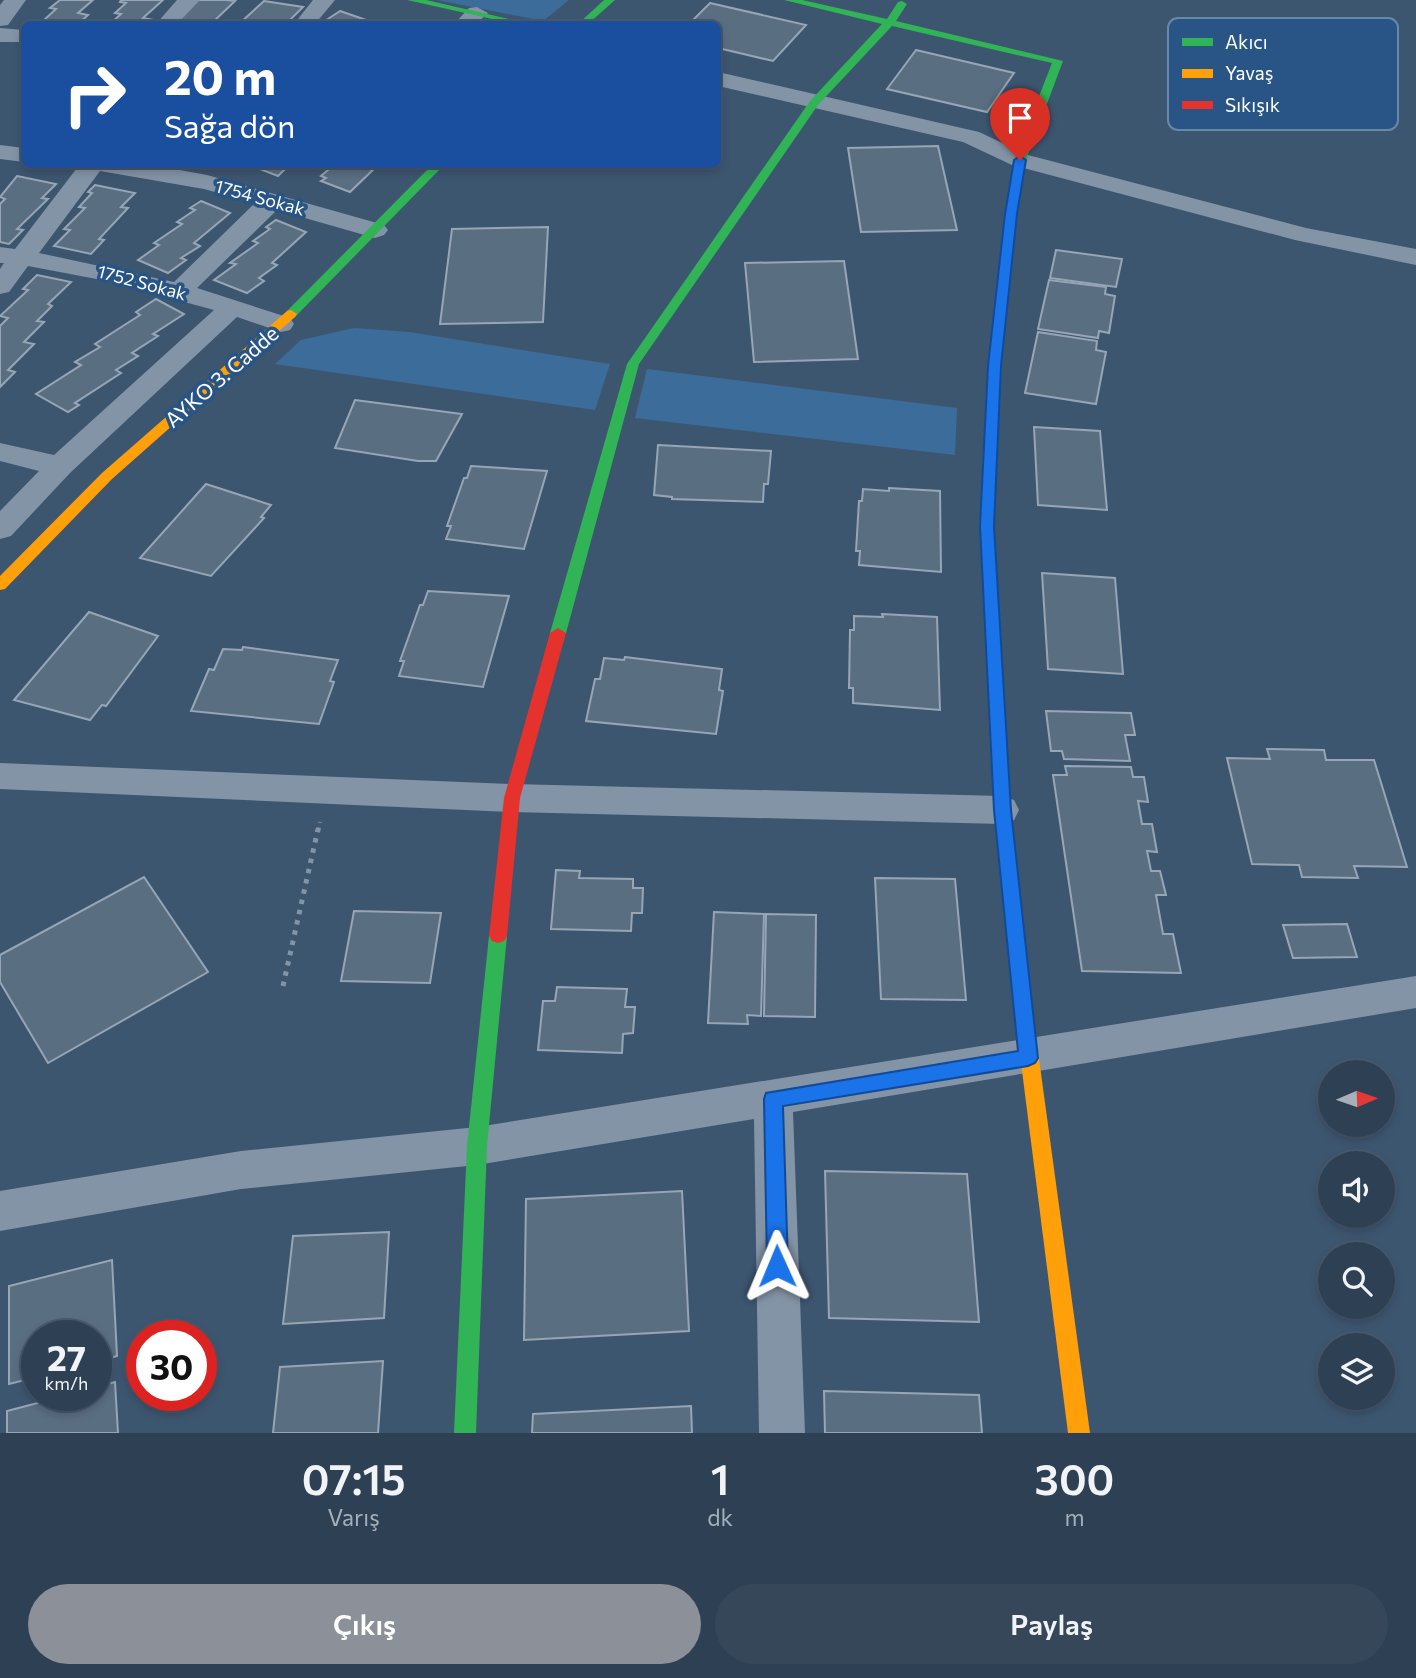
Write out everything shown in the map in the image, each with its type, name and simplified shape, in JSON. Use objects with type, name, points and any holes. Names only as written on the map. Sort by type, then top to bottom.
[{"type":"street","points":[[0,20],[15,0]]},
{"type":"street","points":[[169,21],[189,0]]},
{"type":"street","points":[[306,21],[324,0]]},
{"type":"street","points":[[412,0],[470,19],[492,21]]},
{"type":"street","points":[[586,21],[610,0]]},
{"type":"street","points":[[789,0],[1058,61],[1020,160],[1011,214],[995,366],[987,526],[1002,810],[1028,1058],[1079,1433]]},
{"type":"street","points":[[465,1433],[477,1146],[512,798],[633,364],[814,103],[890,22],[905,0]]},
{"type":"street","points":[[0,35],[21,36]]},
{"type":"street","points":[[721,80],[971,137],[1020,160],[1304,234],[1416,257]]},
{"type":"street","points":[[0,152],[21,155]]},
{"type":"street","points":[[0,286],[11,256],[89,168]]},
{"type":"street","name":"1754 Sokak","points":[[141,168],[273,200],[375,230]]},
{"type":"street","points":[[207,183],[223,168]]},
{"type":"street","name":"AYKO 3. Cadde","points":[[0,585],[107,476],[281,324],[436,168]]},
{"type":"street","points":[[179,291],[273,200]]},
{"type":"street","name":"1752 Sokak","points":[[11,256],[76,264],[179,291],[281,324]]},
{"type":"street","name":"AYKO 3. Cadde","points":[[0,528],[60,466],[233,307]]},
{"type":"street","points":[[0,452],[60,466]]},
{"type":"street","points":[[0,776],[512,798],[1002,810]]},
{"type":"street","points":[[0,1211],[241,1170],[477,1146],[1028,1058],[1416,992]]},
{"type":"street","points":[[773,1099],[782,1433]]},
{"type":"path","points":[[283,986],[328,791]]},
{"type":"shaded area","points":[[437,0],[569,0],[543,21]]},
{"type":"shaded area","points":[[354,328],[409,332],[610,364],[595,410],[275,364],[301,340]]},
{"type":"shaded area","points":[[647,369],[957,408],[955,455],[635,418]]},
{"type":"building","points":[[60,0],[93,0],[78,13],[88,15],[81,21],[43,21],[56,9],[50,8]]},
{"type":"building","points":[[163,0],[143,18],[153,21],[113,21],[121,14],[115,13],[126,3],[120,2]]},
{"type":"building","points":[[192,0],[235,1],[214,21],[176,21]]},
{"type":"building","points":[[264,1],[303,7],[289,21],[242,21]]},
{"type":"building","points":[[710,3],[806,25],[773,61],[721,49],[721,21],[692,21]]},
{"type":"building","points":[[340,11],[369,21],[325,21]]},
{"type":"building","points":[[916,50],[1014,73],[987,112],[887,89]]},
{"type":"building","points":[[938,146],[957,230],[861,232],[848,148]]},
{"type":"building","points":[[257,168],[286,168],[278,176]]},
{"type":"building","points":[[330,168],[375,168],[350,192],[321,181],[326,178],[321,176]]},
{"type":"building","points":[[17,176],[56,184],[42,198],[48,199],[17,229],[23,230],[9,244],[0,242],[0,204],[5,199],[0,197]]},
{"type":"building","points":[[95,185],[135,193],[121,207],[128,208],[99,239],[104,240],[91,254],[54,246],[70,230],[64,229],[85,208],[79,207],[92,193],[88,192]]},
{"type":"building","points":[[201,201],[230,213],[194,243],[200,246],[181,258],[186,260],[168,273],[138,260],[159,245],[154,243],[182,224],[177,222],[195,210],[190,208]]},
{"type":"building","points":[[276,220],[306,232],[272,263],[277,265],[259,278],[264,281],[247,293],[214,280],[236,264],[230,263],[258,243],[253,241],[270,229],[266,227]]},
{"type":"building","points":[[548,227],[543,322],[440,324],[452,229]]},
{"type":"building","points":[[1056,250],[1122,259],[1116,287],[1050,278]]},
{"type":"building","points":[[844,261],[858,359],[754,362],[745,263]]},
{"type":"building","points":[[37,275],[71,282],[48,304],[52,306],[37,321],[44,322],[24,342],[34,344],[8,370],[15,372],[0,387],[0,326],[8,318],[0,316],[28,290],[23,289]]},
{"type":"building","points":[[1049,280],[1106,287],[1105,294],[1115,296],[1109,333],[1099,331],[1098,338],[1038,329]]},
{"type":"building","points":[[156,299],[184,314],[153,334],[158,336],[132,353],[138,356],[116,370],[121,373],[75,403],[79,405],[68,412],[36,394],[81,365],[75,362],[100,347],[95,344],[140,315],[136,312]]},
{"type":"building","points":[[1038,332],[1097,341],[1096,350],[1106,352],[1096,404],[1025,393]]},
{"type":"building","points":[[355,400],[462,414],[436,461],[418,461],[335,448]]},
{"type":"building","points":[[1034,427],[1100,431],[1107,510],[1038,505]]},
{"type":"building","points":[[658,445],[771,451],[768,484],[764,484],[763,502],[672,499],[654,495]]},
{"type":"building","points":[[471,466],[547,471],[524,549],[446,539],[451,526],[447,526]]},
{"type":"building","points":[[206,484],[271,505],[261,517],[264,518],[211,576],[140,558]]},
{"type":"building","points":[[889,488],[940,491],[941,572],[859,565],[860,551],[856,551],[859,501],[862,501],[863,489],[889,491]]},
{"type":"building","points":[[1042,573],[1115,578],[1123,674],[1048,669]]},
{"type":"building","points":[[428,591],[509,596],[483,687],[399,676],[404,661],[400,661],[420,605],[423,605]]},
{"type":"building","points":[[89,612],[158,636],[106,706],[102,705],[90,720],[14,700]]},
{"type":"building","points":[[882,614],[937,617],[940,710],[853,703],[853,688],[849,688],[850,630],[854,630],[854,616],[883,617]]},
{"type":"building","points":[[243,647],[338,660],[330,681],[334,682],[319,724],[191,711],[209,669],[214,670],[223,649],[242,650]]},
{"type":"building","points":[[625,657],[722,669],[719,690],[723,691],[716,734],[586,721],[595,679],[600,679],[604,658],[624,660]]},
{"type":"building","points":[[1046,711],[1131,713],[1135,735],[1125,735],[1130,761],[1064,759],[1062,751],[1051,751]]},
{"type":"building","points":[[1267,749],[1324,750],[1326,760],[1374,760],[1407,867],[1354,866],[1358,878],[1302,877],[1299,865],[1252,864],[1227,758],[1270,759]]},
{"type":"building","points":[[1065,766],[1131,767],[1133,777],[1144,777],[1148,802],[1138,801],[1142,824],[1152,824],[1157,852],[1147,851],[1151,871],[1160,871],[1166,895],[1156,895],[1163,934],[1173,934],[1181,973],[1082,971],[1053,775],[1067,775]]},
{"type":"building","points":[[556,870],[580,871],[579,878],[633,879],[633,888],[643,888],[642,913],[632,913],[631,931],[551,929]]},
{"type":"building","points":[[144,877],[208,972],[48,1063],[0,982],[0,955]]},
{"type":"building","points":[[875,878],[955,879],[966,1000],[881,999]]},
{"type":"building","points":[[354,911],[441,913],[430,983],[341,981]]},
{"type":"building","points":[[714,912],[764,914],[761,1016],[747,1015],[748,1024],[708,1023]]},
{"type":"building","points":[[766,914],[816,915],[815,1017],[764,1016]]},
{"type":"building","points":[[1347,924],[1357,957],[1293,958],[1283,925]]},
{"type":"building","points":[[557,987],[627,989],[625,1007],[635,1007],[633,1033],[623,1034],[622,1053],[538,1050],[543,1001],[555,1001]]},
{"type":"building","points":[[825,1171],[967,1174],[979,1322],[829,1318]]},
{"type":"building","points":[[682,1191],[689,1331],[524,1340],[526,1199]]},
{"type":"building","points":[[389,1232],[384,1318],[283,1324],[293,1236]]},
{"type":"building","points":[[112,1260],[117,1356],[112,1357],[112,1320],[21,1320],[21,1381],[9,1384],[9,1286]]},
{"type":"building","points":[[383,1361],[378,1433],[273,1433],[280,1367]]},
{"type":"building","points":[[115,1382],[118,1433],[7,1433],[7,1411],[21,1407],[21,1411],[112,1411],[112,1383]]},
{"type":"building","points":[[824,1391],[979,1395],[982,1433],[825,1433]]},
{"type":"building","points":[[691,1406],[692,1433],[532,1433],[533,1414]]},
{"type":"traffic: fast","points":[[412,0],[512,21]]},
{"type":"traffic: fast","points":[[586,21],[610,0]]},
{"type":"traffic: fast","points":[[789,0],[1058,61],[1020,160],[1011,213],[995,366],[987,526],[997,713]]},
{"type":"traffic: fast","points":[[558,633],[633,364],[814,103],[890,22],[902,4]]},
{"type":"traffic: fast","points":[[291,314],[436,168]]},
{"type":"traffic: fast","points":[[465,1433],[477,1146],[498,936]]},
{"type":"traffic: slow","points":[[0,585],[107,476],[291,314]]},
{"type":"traffic: slow","points":[[1022,1000],[1079,1433]]},
{"type":"traffic: jam","points":[[498,936],[512,798],[558,633]]},
{"type":"traffic: jam","points":[[997,713],[1002,810],[1022,1000]]},
{"type":"route","points":[[777,1266],[773,1099],[1028,1058],[1002,810],[987,526],[995,366],[1011,214],[1020,160]]}]
